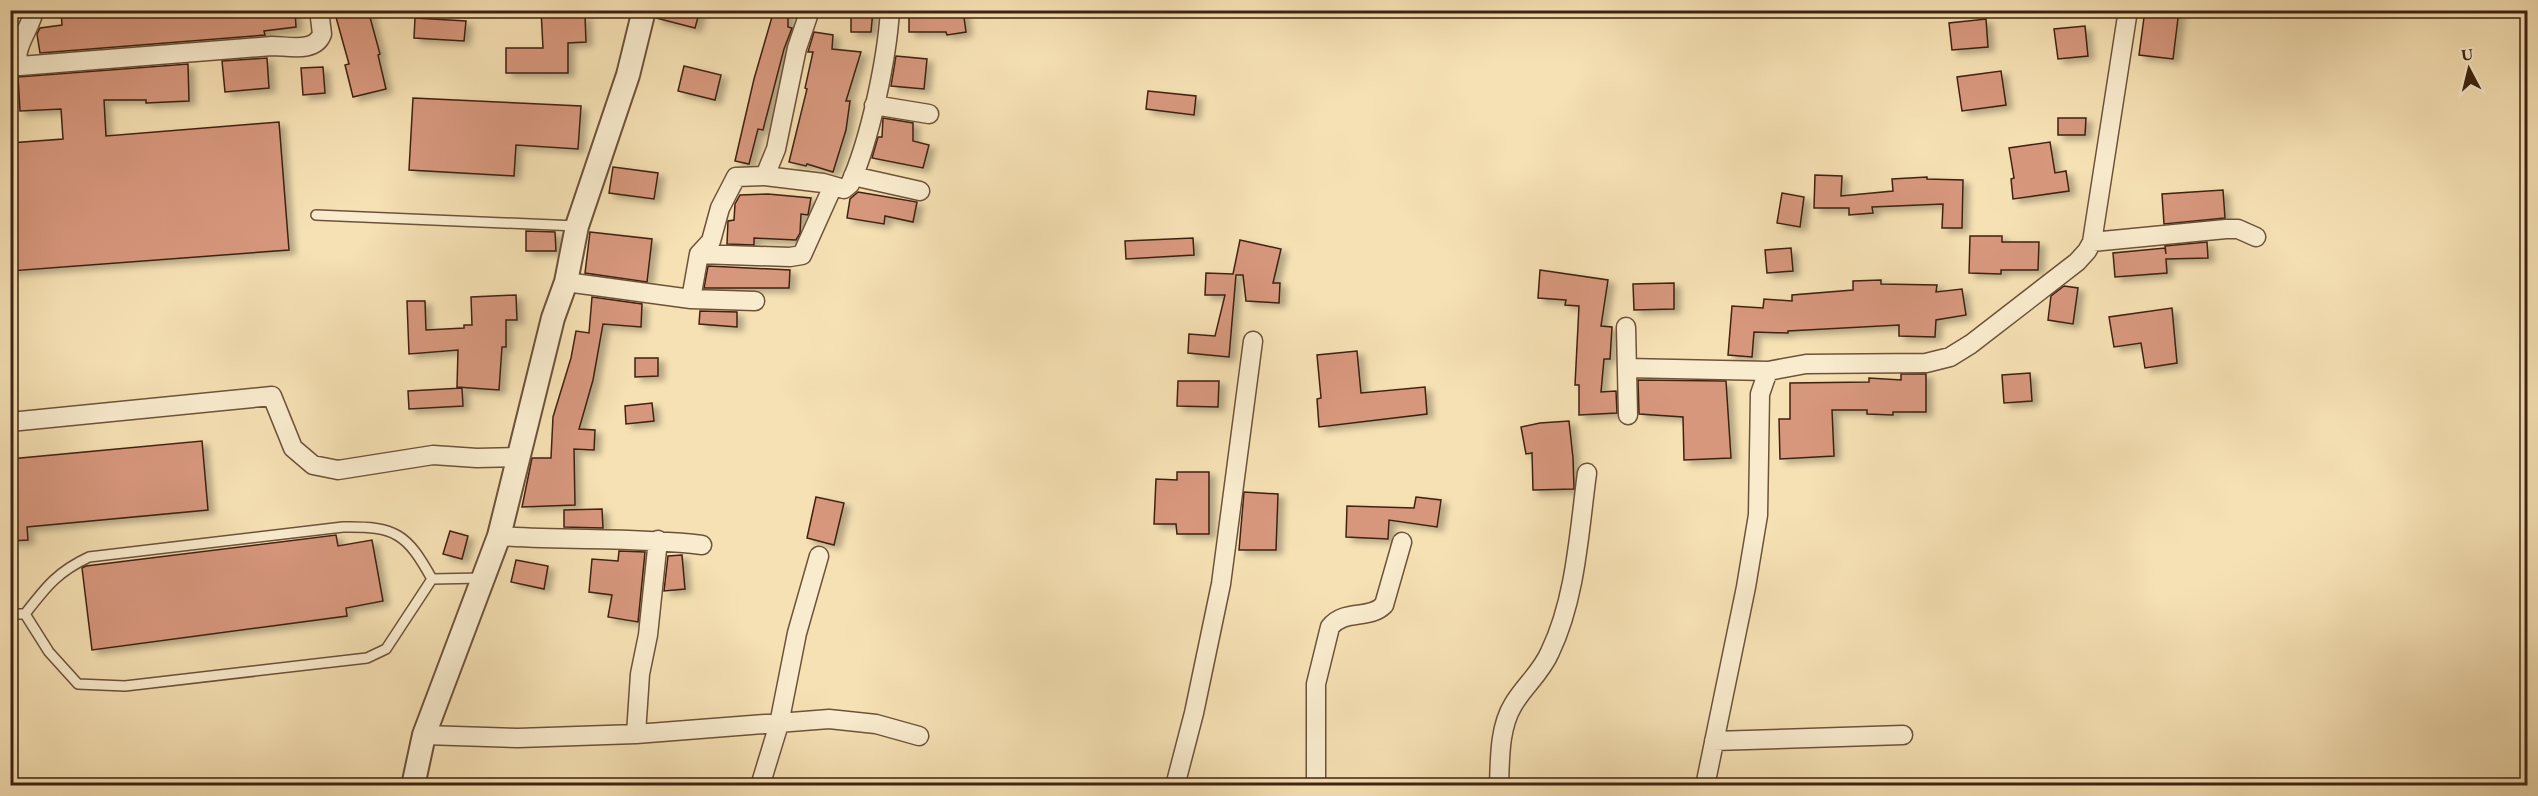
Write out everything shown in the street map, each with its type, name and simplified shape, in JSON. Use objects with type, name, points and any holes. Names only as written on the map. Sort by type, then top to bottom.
[{"type":"street","points":[[34,10],[32,21],[19,49],[17,59],[20,66],[272,46],[307,47],[316,44],[322,34],[319,10]]},
{"type":"street","points":[[413,786],[424,735],[499,536],[553,318],[566,282],[577,226],[628,75],[644,10]]},
{"type":"street","points":[[765,176],[776,149],[796,48],[810,10]]},
{"type":"street","points":[[691,299],[699,254],[711,242],[720,207],[736,177],[765,176],[844,189],[854,176],[874,105],[888,36],[890,10]]},
{"type":"street","points":[[1627,368],[1768,371],[1806,364],[1926,363],[1950,357],[1971,344],[2077,262],[2092,242],[2128,10]]},
{"type":"street","points":[[874,105],[929,114]]},
{"type":"street","points":[[854,176],[920,191]]},
{"type":"street","points":[[699,254],[790,257],[802,255],[833,186]]},
{"type":"street","points":[[2092,242],[2226,229],[2238,229],[2256,237]]},
{"type":"street","points":[[566,282],[691,299],[755,301]]},
{"type":"street","points":[[1626,327],[1628,415]]},
{"type":"street","points":[[1175,786],[1194,713],[1221,584],[1253,341]]},
{"type":"street","points":[[1704,786],[1746,587],[1758,515],[1760,394],[1768,371]]},
{"type":"street","points":[[10,422],[272,396],[293,448],[314,465],[338,471],[433,456],[518,457]]},
{"type":"street","points":[[1499,786],[1501,752],[1512,706],[1537,676],[1551,652],[1565,609],[1587,473]]},
{"type":"street","points":[[499,536],[563,540],[657,540],[702,545]]},
{"type":"street","points":[[636,734],[640,674],[648,635],[657,540]]},
{"type":"street","points":[[1316,786],[1316,684],[1330,627],[1343,616],[1378,612],[1384,605],[1402,542]]},
{"type":"street","points":[[760,786],[779,724],[797,633],[819,556]]},
{"type":"street","points":[[424,735],[518,738],[636,734],[807,721],[850,720],[876,723],[919,736]]},
{"type":"street","points":[[1714,741],[1903,735]]},
{"type":"lane","points":[[316,215],[577,226]]},
{"type":"lane","points":[[25,614],[45,588],[67,568],[89,557],[343,527],[375,526],[400,535],[423,562],[432,579]]},
{"type":"lane","points":[[432,579],[485,578]]},
{"type":"lane","points":[[25,614],[49,652],[78,684],[125,686],[367,658],[386,649],[432,579]]},
{"type":"lane","points":[[10,614],[25,614]]},
{"type":"building","points":[[61,10],[113,10],[114,15],[166,13],[176,10],[295,10],[296,27],[264,31],[265,35],[40,53],[37,34],[40,28],[62,25]]},
{"type":"building","points":[[334,10],[368,10],[380,54],[378,55],[386,89],[353,97],[345,65],[349,64]]},
{"type":"building","points":[[541,10],[573,10],[573,16],[585,16],[586,42],[568,43],[568,73],[506,73],[506,48],[543,48]]},
{"type":"building","points":[[657,10],[700,10],[695,28],[656,18]]},
{"type":"building","points":[[774,10],[788,10],[788,27],[792,28],[784,49],[763,130],[758,129],[749,164],[735,161],[754,79]]},
{"type":"building","points":[[851,10],[873,10],[871,32],[851,32]]},
{"type":"building","points":[[909,10],[963,10],[966,32],[947,35],[946,32],[909,32]]},
{"type":"building","points":[[2145,10],[2179,10],[2173,59],[2139,55]]},
{"type":"building","points":[[415,18],[466,21],[464,41],[414,38]]},
{"type":"building","points":[[1986,19],[1988,47],[1952,50],[1949,23]]},
{"type":"building","points":[[2085,26],[2088,56],[2058,59],[2054,29]]},
{"type":"building","points":[[814,32],[833,35],[832,49],[861,52],[846,101],[850,101],[846,130],[833,172],[807,164],[806,166],[789,162],[807,89],[805,88],[813,52],[808,52]]},
{"type":"building","points":[[896,56],[927,59],[924,89],[891,86]]},
{"type":"building","points":[[267,58],[269,88],[225,92],[222,61]]},
{"type":"building","points":[[188,64],[189,101],[146,103],[146,100],[104,100],[106,136],[279,122],[289,250],[10,271],[10,143],[63,139],[61,109],[20,111],[18,77]]},
{"type":"building","points":[[684,66],[721,75],[715,100],[678,91]]},
{"type":"building","points":[[323,67],[325,93],[303,95],[301,68]]},
{"type":"building","points":[[2001,71],[2006,105],[1962,111],[1957,77]]},
{"type":"building","points":[[1148,91],[1196,96],[1194,115],[1146,109]]},
{"type":"building","points":[[413,98],[581,106],[578,149],[516,145],[514,176],[409,170]]},
{"type":"building","points":[[883,118],[913,123],[913,141],[929,145],[923,168],[872,158],[878,137],[882,137]]},
{"type":"building","points":[[2058,118],[2086,118],[2085,135],[2058,135]]},
{"type":"building","points":[[2050,142],[2055,173],[2066,171],[2069,191],[2013,199],[2011,179],[2014,178],[2009,148]]},
{"type":"building","points":[[613,167],[658,173],[654,199],[609,193]]},
{"type":"building","points":[[1815,175],[1842,176],[1841,196],[1893,191],[1892,179],[1927,177],[1927,179],[1963,180],[1962,228],[1942,228],[1943,204],[1872,207],[1873,213],[1849,215],[1849,208],[1814,208]]},
{"type":"building","points":[[2223,190],[2225,218],[2164,224],[2162,194]]},
{"type":"building","points":[[858,192],[917,202],[913,222],[885,216],[884,224],[847,218],[850,199]]},
{"type":"building","points":[[1782,193],[1804,197],[1800,227],[1777,223]]},
{"type":"building","points":[[768,194],[811,198],[808,215],[801,214],[800,233],[796,240],[754,238],[754,245],[727,244],[728,221],[734,220],[735,204],[740,195]]},
{"type":"building","points":[[526,231],[555,232],[556,251],[526,251]]},
{"type":"building","points":[[590,232],[652,239],[647,282],[585,273]]},
{"type":"building","points":[[1970,236],[2002,236],[2002,242],[2039,242],[2038,270],[2001,270],[2001,274],[1969,273]]},
{"type":"building","points":[[1193,238],[1194,255],[1126,259],[1125,241]]},
{"type":"building","points":[[1240,240],[1281,249],[1273,283],[1280,283],[1279,303],[1246,301],[1243,275],[1236,275],[1229,357],[1188,353],[1189,334],[1215,336],[1225,295],[1205,295],[1206,273],[1233,274]]},
{"type":"building","points":[[2207,242],[2208,258],[2166,259],[2167,273],[2115,277],[2113,253],[2165,248],[2166,254],[2165,246]]},
{"type":"building","points":[[1791,248],[1793,271],[1767,273],[1765,250]]},
{"type":"building","points":[[708,266],[790,270],[789,288],[704,288]]},
{"type":"building","points":[[1540,270],[1608,280],[1601,326],[1612,327],[1610,359],[1604,359],[1601,392],[1616,391],[1617,413],[1579,415],[1579,385],[1575,385],[1579,306],[1565,305],[1566,300],[1538,298]]},
{"type":"building","points":[[1881,280],[1881,284],[1937,285],[1936,292],[1962,289],[1966,315],[1936,320],[1935,337],[1899,336],[1899,325],[1788,331],[1788,333],[1754,332],[1752,357],[1728,355],[1732,306],[1763,308],[1764,299],[1792,301],[1792,295],[1853,290],[1853,281]]},
{"type":"building","points":[[1674,283],[1674,309],[1634,310],[1633,284]]},
{"type":"building","points":[[2064,286],[2078,288],[2073,324],[2048,320],[2051,296]]},
{"type":"building","points":[[516,295],[517,320],[506,320],[506,347],[502,347],[499,390],[457,387],[458,350],[409,354],[407,301],[425,301],[426,330],[464,328],[464,325],[472,325],[471,297]]},
{"type":"building","points":[[592,297],[642,304],[641,327],[603,324],[593,380],[579,429],[595,430],[594,450],[574,449],[575,505],[522,507],[532,458],[551,458],[553,417],[571,358],[576,331],[589,333]]},
{"type":"building","points":[[2172,308],[2177,363],[2145,368],[2141,343],[2114,347],[2109,317]]},
{"type":"building","points":[[700,311],[737,312],[737,327],[699,324]]},
{"type":"building","points":[[1357,351],[1361,393],[1425,387],[1427,414],[1319,427],[1317,399],[1321,398],[1317,355]]},
{"type":"building","points":[[635,358],[658,358],[658,376],[635,377]]},
{"type":"building","points":[[2030,373],[2032,401],[2004,403],[2002,375]]},
{"type":"building","points":[[1901,374],[1926,374],[1926,412],[1893,412],[1893,415],[1867,414],[1867,410],[1832,410],[1834,456],[1780,459],[1779,419],[1790,419],[1790,383],[1869,382],[1869,378],[1901,380]]},
{"type":"building","points":[[1638,380],[1726,381],[1731,458],[1684,460],[1683,417],[1639,414]]},
{"type":"building","points":[[1178,381],[1219,381],[1218,407],[1177,406]]},
{"type":"building","points":[[462,388],[463,406],[409,409],[408,391]]},
{"type":"building","points":[[652,403],[654,421],[626,424],[625,406]]},
{"type":"building","points":[[1569,421],[1574,489],[1533,490],[1532,453],[1526,454],[1521,427]]},
{"type":"building","points":[[202,441],[208,510],[27,527],[28,540],[10,541],[10,459]]},
{"type":"building","points":[[1177,472],[1209,472],[1209,534],[1177,534],[1176,524],[1154,524],[1156,479],[1177,480]]},
{"type":"building","points":[[1244,492],[1278,494],[1276,550],[1239,550]]},
{"type":"building","points":[[816,497],[844,503],[834,545],[807,538]]},
{"type":"building","points":[[1416,497],[1441,500],[1437,527],[1389,520],[1388,539],[1346,537],[1347,506],[1414,508]]},
{"type":"building","points":[[602,509],[603,528],[564,527],[564,510]]},
{"type":"building","points":[[450,531],[468,536],[462,559],[443,554]]},
{"type":"building","points":[[336,535],[338,546],[372,540],[383,601],[346,608],[347,616],[92,650],[82,568],[86,566]]},
{"type":"building","points":[[619,551],[645,552],[638,622],[608,617],[612,595],[589,592],[592,559],[618,561]]},
{"type":"building","points":[[682,555],[685,589],[664,591],[668,556]]},
{"type":"building","points":[[516,560],[548,566],[544,589],[511,582]]}]
